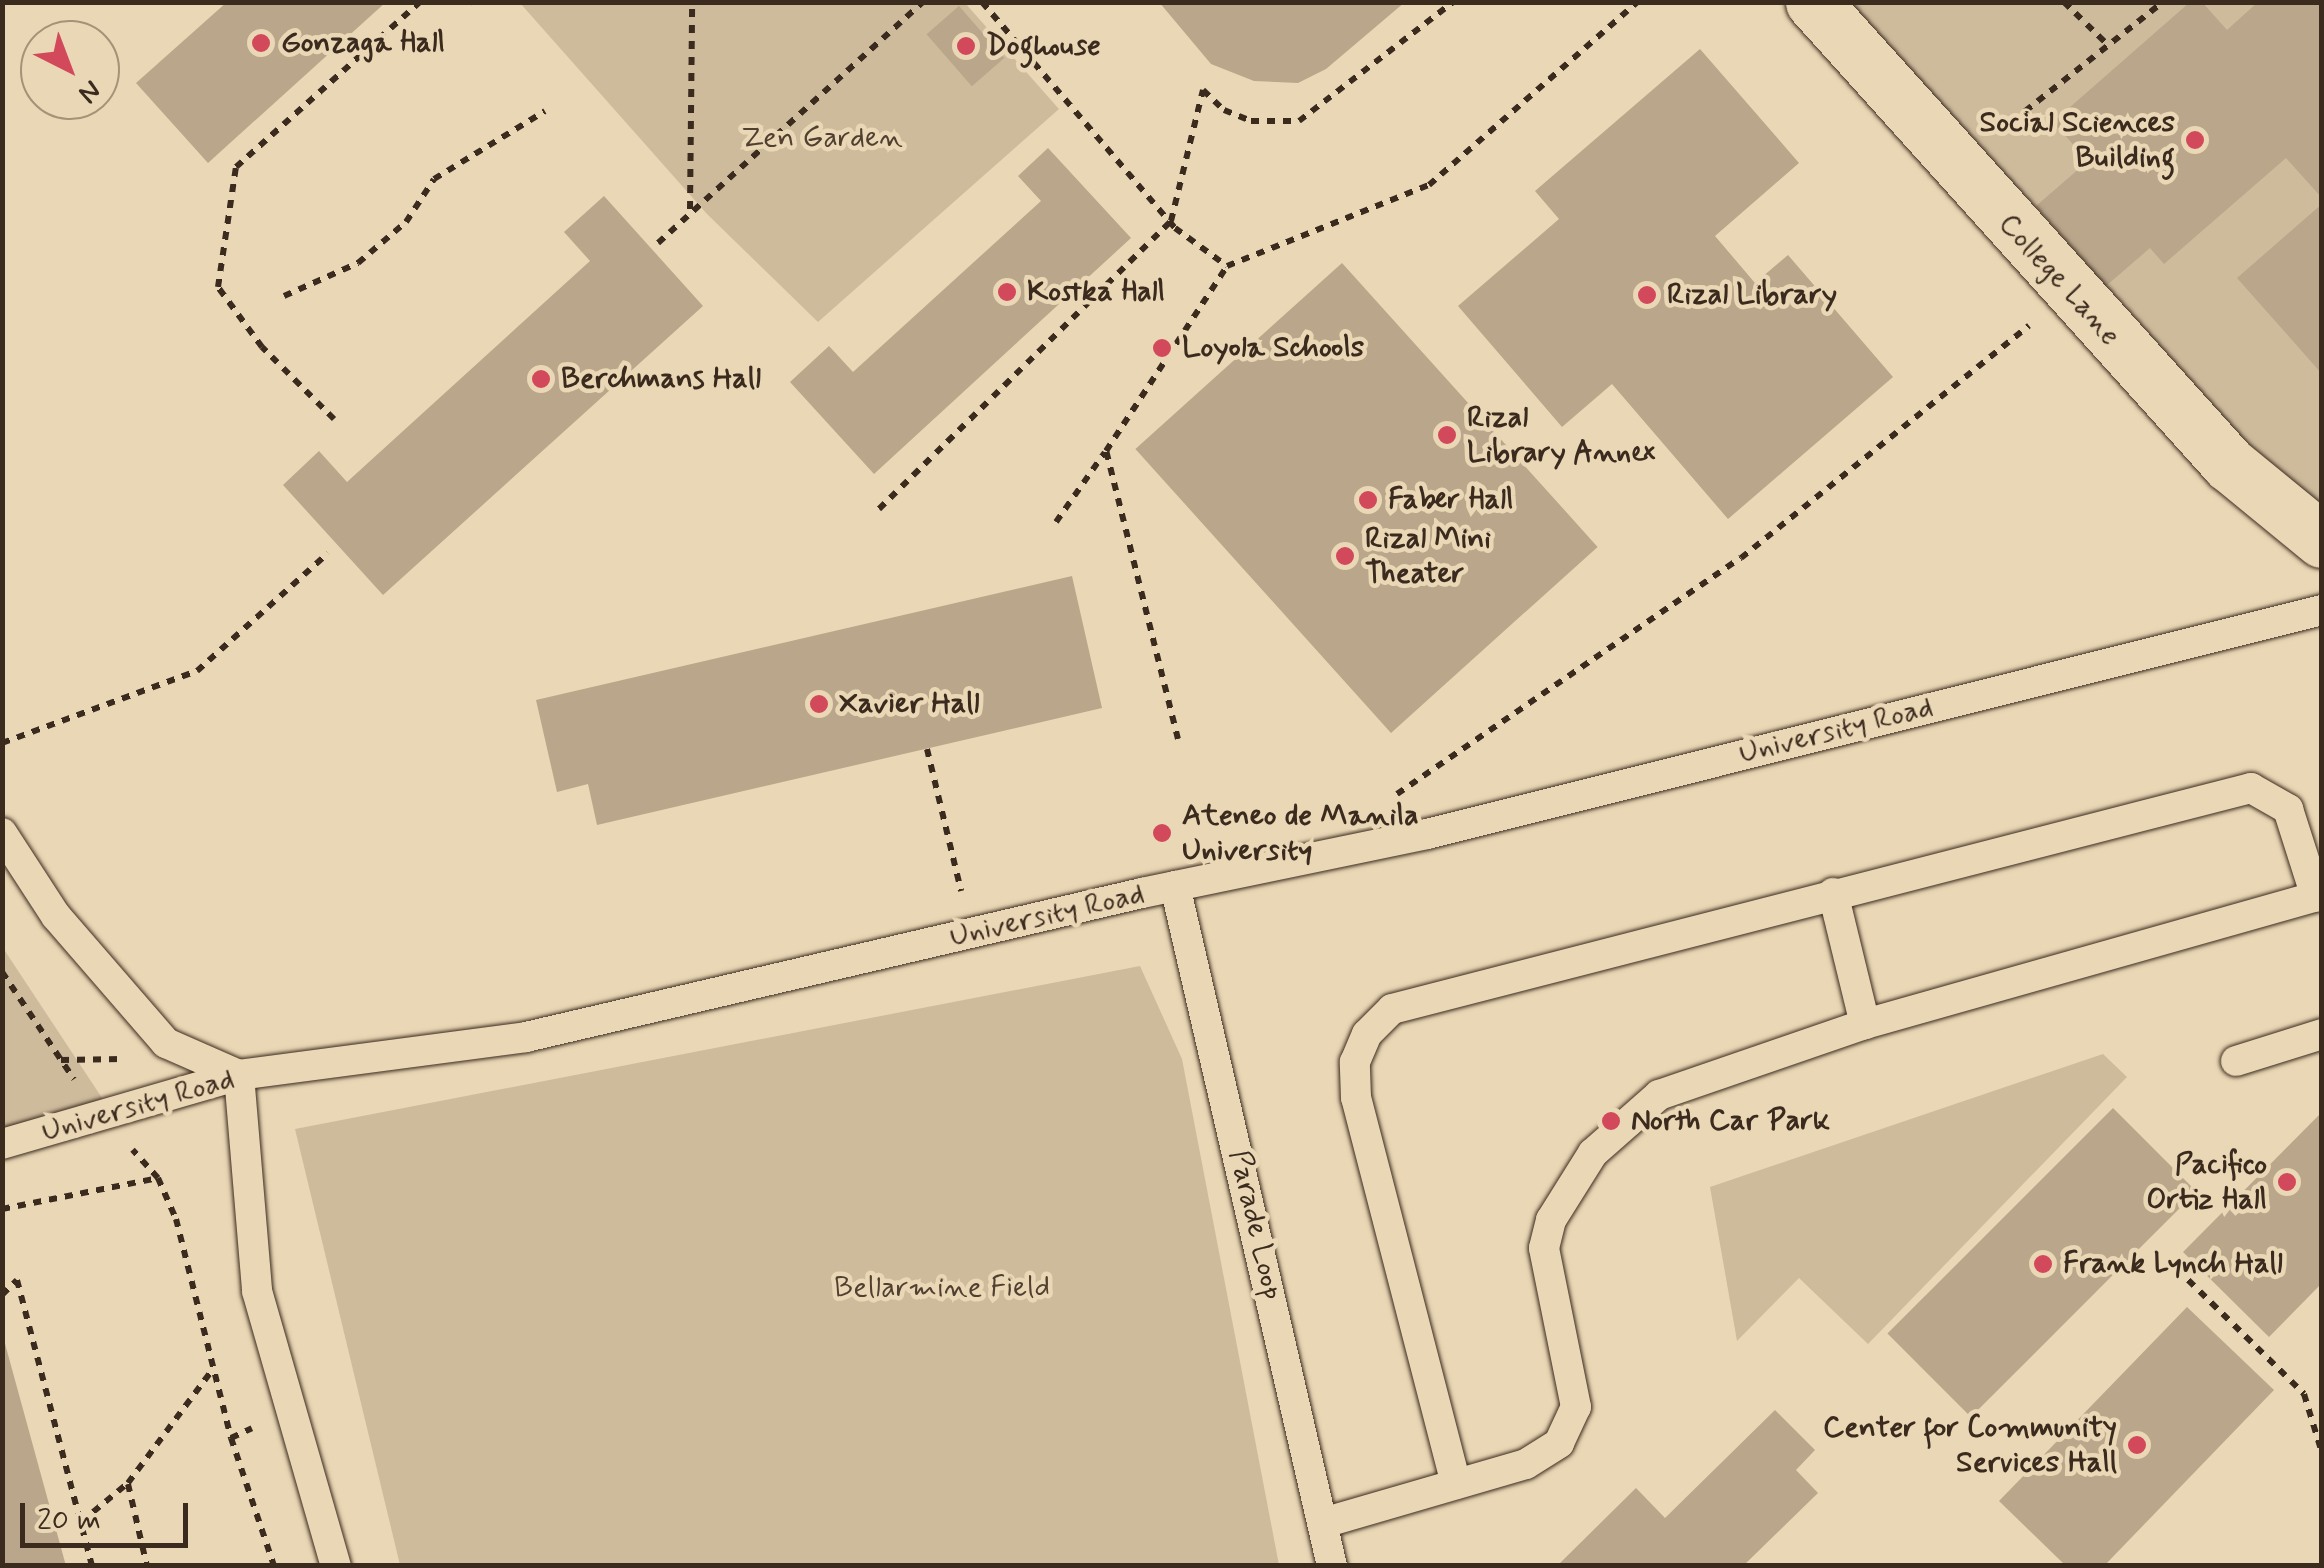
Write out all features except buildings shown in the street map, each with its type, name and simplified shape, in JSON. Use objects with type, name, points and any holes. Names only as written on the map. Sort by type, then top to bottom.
[{"type":"street","name":"College Lane","points":[[1814,2],[2069,294],[2228,464],[2322,540]]},
{"type":"lane","name":"University Road","points":[[2,1144],[239,1075],[526,1038],[1176,886],[1427,834],[2322,610]]},
{"type":"lane","points":[[1323,1522],[1456,1484],[1526,1464],[1560,1443],[1576,1407],[1544,1248],[1564,1192],[1592,1154],[1659,1094],[1684,1082],[1866,1024],[2319,896],[2288,809],[2251,788],[1432,994],[1392,1009],[1367,1034],[1355,1062],[1356,1098],[1456,1484]]},
{"type":"lane","points":[[2,833],[56,916],[166,1043],[239,1075],[257,1291],[336,1566]]},
{"type":"lane","name":"Parade Loop","points":[[1176,886],[1332,1566]]},
{"type":"lane","points":[[1833,893],[1866,1024]]},
{"type":"lane","points":[[2236,1061],[2322,1034]]},
{"type":"path","points":[[334,419],[262,347],[218,287],[236,167],[420,2]]},
{"type":"path","points":[[690,210],[692,2]]},
{"type":"path","points":[[658,244],[690,210],[923,2]]},
{"type":"path","points":[[982,2],[1171,221],[1227,266]]},
{"type":"path","points":[[878,509],[1171,221],[1203,90],[1224,110],[1251,120],[1299,121],[1453,2]]},
{"type":"path","points":[[1056,522],[1227,266],[1429,185],[1638,2]]},
{"type":"path","points":[[2064,2],[2108,45]]},
{"type":"path","points":[[1956,166],[2163,2]]},
{"type":"path","points":[[284,296],[358,263],[406,222],[434,179],[545,111]]},
{"type":"path","points":[[1394,797],[1741,558],[2069,294]]},
{"type":"path","points":[[1106,452],[1178,738]]},
{"type":"path","points":[[2,744],[198,671],[328,553]]},
{"type":"path","points":[[927,748],[961,891]]},
{"type":"path","points":[[158,1178],[176,1219],[214,1368],[274,1566]]},
{"type":"path","points":[[2177,1268],[2304,1394],[2322,1453]]},
{"type":"path","points":[[2,1295],[17,1280],[92,1566]]},
{"type":"path","points":[[80,1522],[128,1483],[214,1368]]},
{"type":"path","points":[[128,1483],[147,1566]]},
{"type":"green space","name":"Zen Garden","points":[[520,3],[965,3],[1059,109],[818,322],[707,214]]},
{"type":"green space","points":[[1823,3],[2321,3],[2321,550]]},
{"type":"green space","points":[[3,948],[110,1110],[3,1135]]},
{"type":"green space","name":"Bellarmine Field","points":[[1140,966],[1182,1059],[1279,1565],[400,1565],[295,1129]]},
{"type":"green space","points":[[2103,1054],[2127,1077],[1868,1344],[1799,1278],[1737,1341],[1710,1187]]},
{"type":"place","name":"Gonzaga Hall","points":[[261,43]]},
{"type":"place","name":"Doghouse","points":[[966,46]]},
{"type":"place","name":"Social Sciences Building","points":[[2195,140]]},
{"type":"place","name":"Kostka Hall","points":[[1007,292]]},
{"type":"place","name":"Rizal Library","points":[[1647,295]]},
{"type":"place","name":"Loyola Schools","points":[[1162,348]]},
{"type":"place","name":"Berchmans Hall","points":[[541,379]]},
{"type":"place","name":"Rizal Library Annex","points":[[1447,435]]},
{"type":"place","name":"Faber Hall","points":[[1368,500]]},
{"type":"place","name":"Rizal Mini Theater","points":[[1345,556]]},
{"type":"place","name":"Xavier Hall","points":[[819,704]]},
{"type":"place","name":"Ateneo de Manila University","points":[[1162,833]]},
{"type":"place","name":"North Car Park","points":[[1611,1121]]},
{"type":"place","name":"Pacifico Ortiz Hall","points":[[2287,1182]]},
{"type":"place","name":"Frank Lynch Hall","points":[[2043,1264]]},
{"type":"place","name":"Center for Community Services Hall","points":[[2137,1445]]}]
